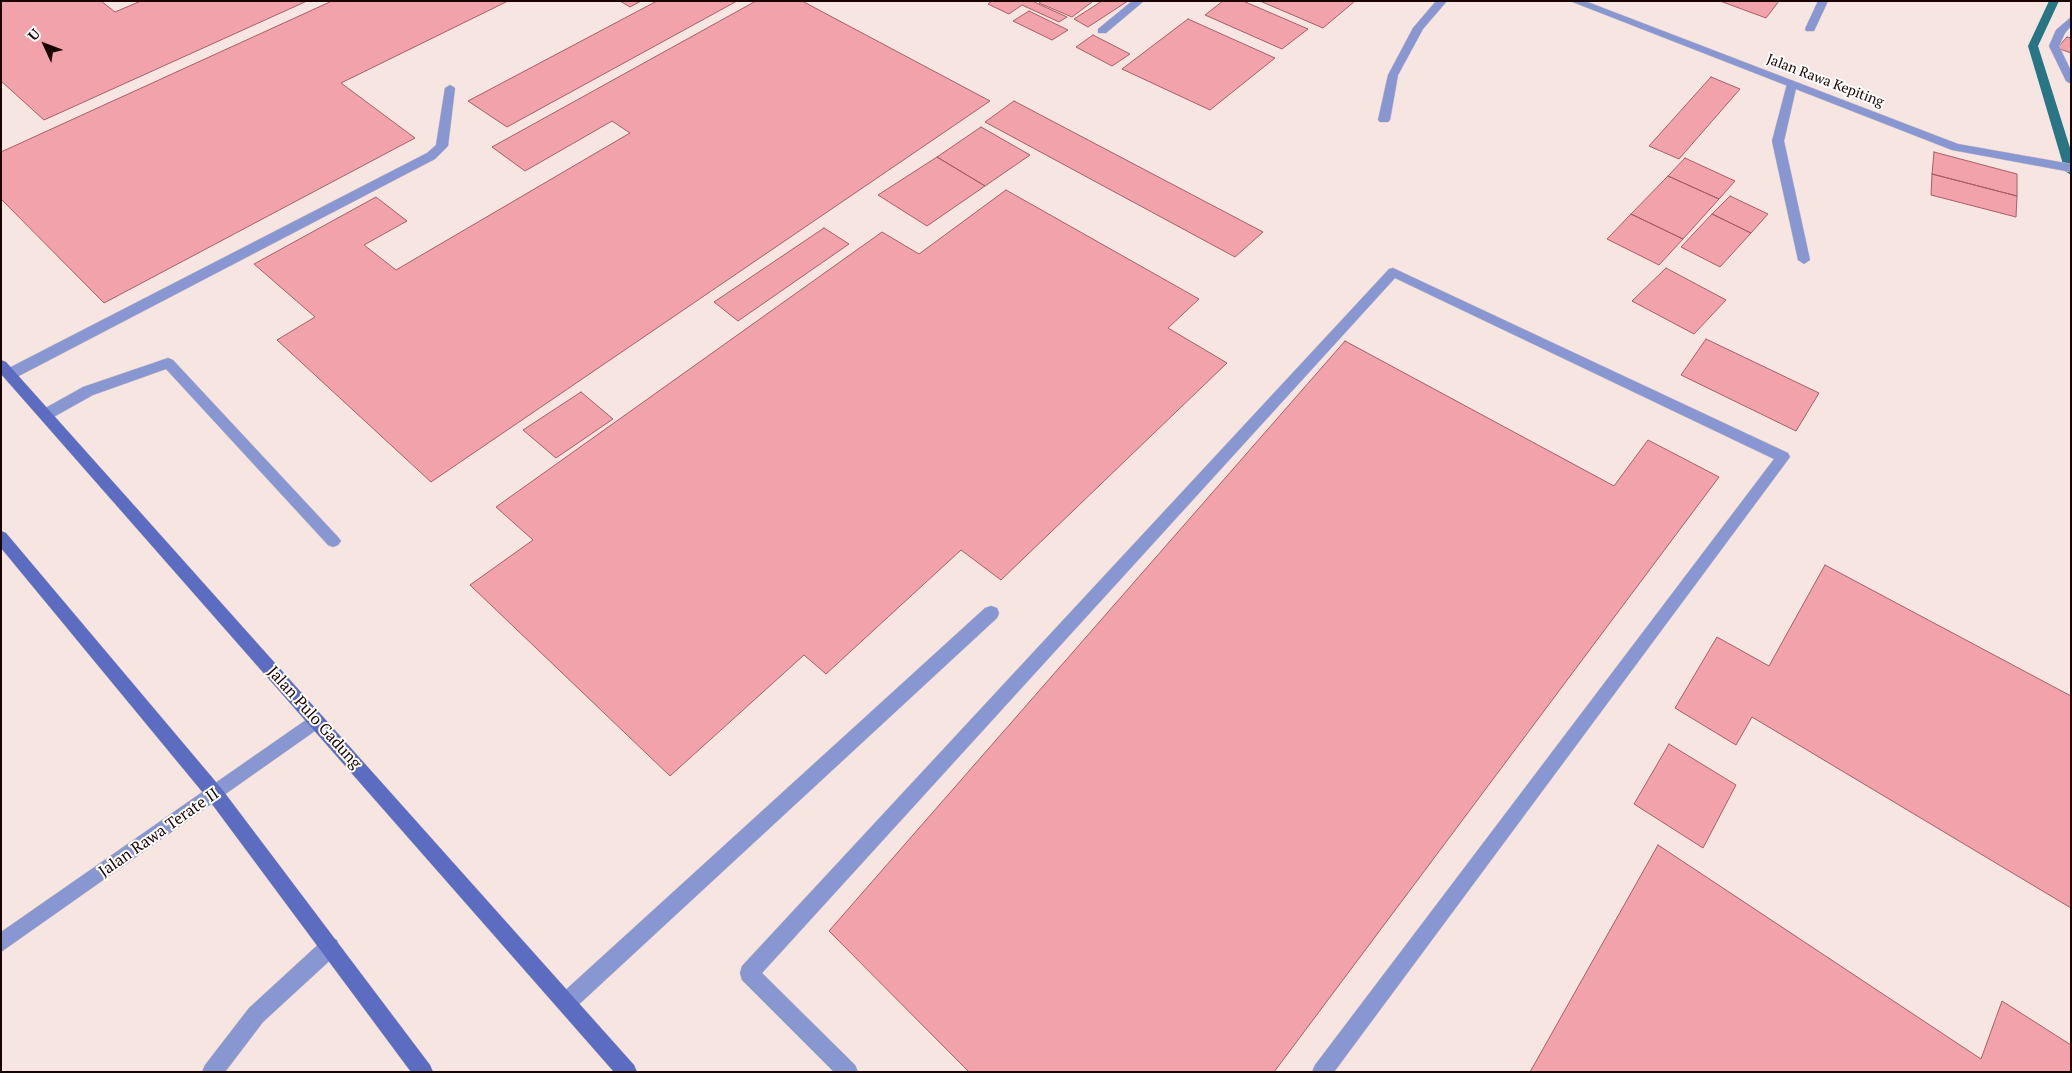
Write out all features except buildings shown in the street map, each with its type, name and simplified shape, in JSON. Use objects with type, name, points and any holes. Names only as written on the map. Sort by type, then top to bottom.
[{"type":"street","points":[[1102,31],[1139,1]]},
{"type":"street","points":[[1384,120],[1394,75],[1418,28],[1442,1]]},
{"type":"street","name":"Jalan Rawa Kepiting","points":[[1575,1],[1956,148],[2071,168]]},
{"type":"street","points":[[1810,29],[1823,1]]},
{"type":"street","points":[[2071,20],[2060,32],[2054,46],[2071,81]]},
{"type":"street","points":[[1792,84],[1778,141],[1804,260]]},
{"type":"street","points":[[6,370],[431,156],[442,146],[450,88]]},
{"type":"street","points":[[848,1072],[749,974],[1393,272],[1783,457],[1322,1072]]},
{"type":"street","points":[[45,415],[88,391],[168,363],[333,541]]},
{"type":"street","name":"Jalan Pulo Gadung","points":[[6,370],[627,1072]]},
{"type":"street","points":[[1,537],[215,794],[423,1072]]},
{"type":"street","points":[[567,1002],[991,613]]},
{"type":"street","name":"Jalan Rawa Terate II","points":[[1,943],[316,721]]},
{"type":"street","points":[[212,1072],[256,1015],[330,947]]},
{"type":"waterway","points":[[2054,1],[2033,46],[2071,171]]}]
